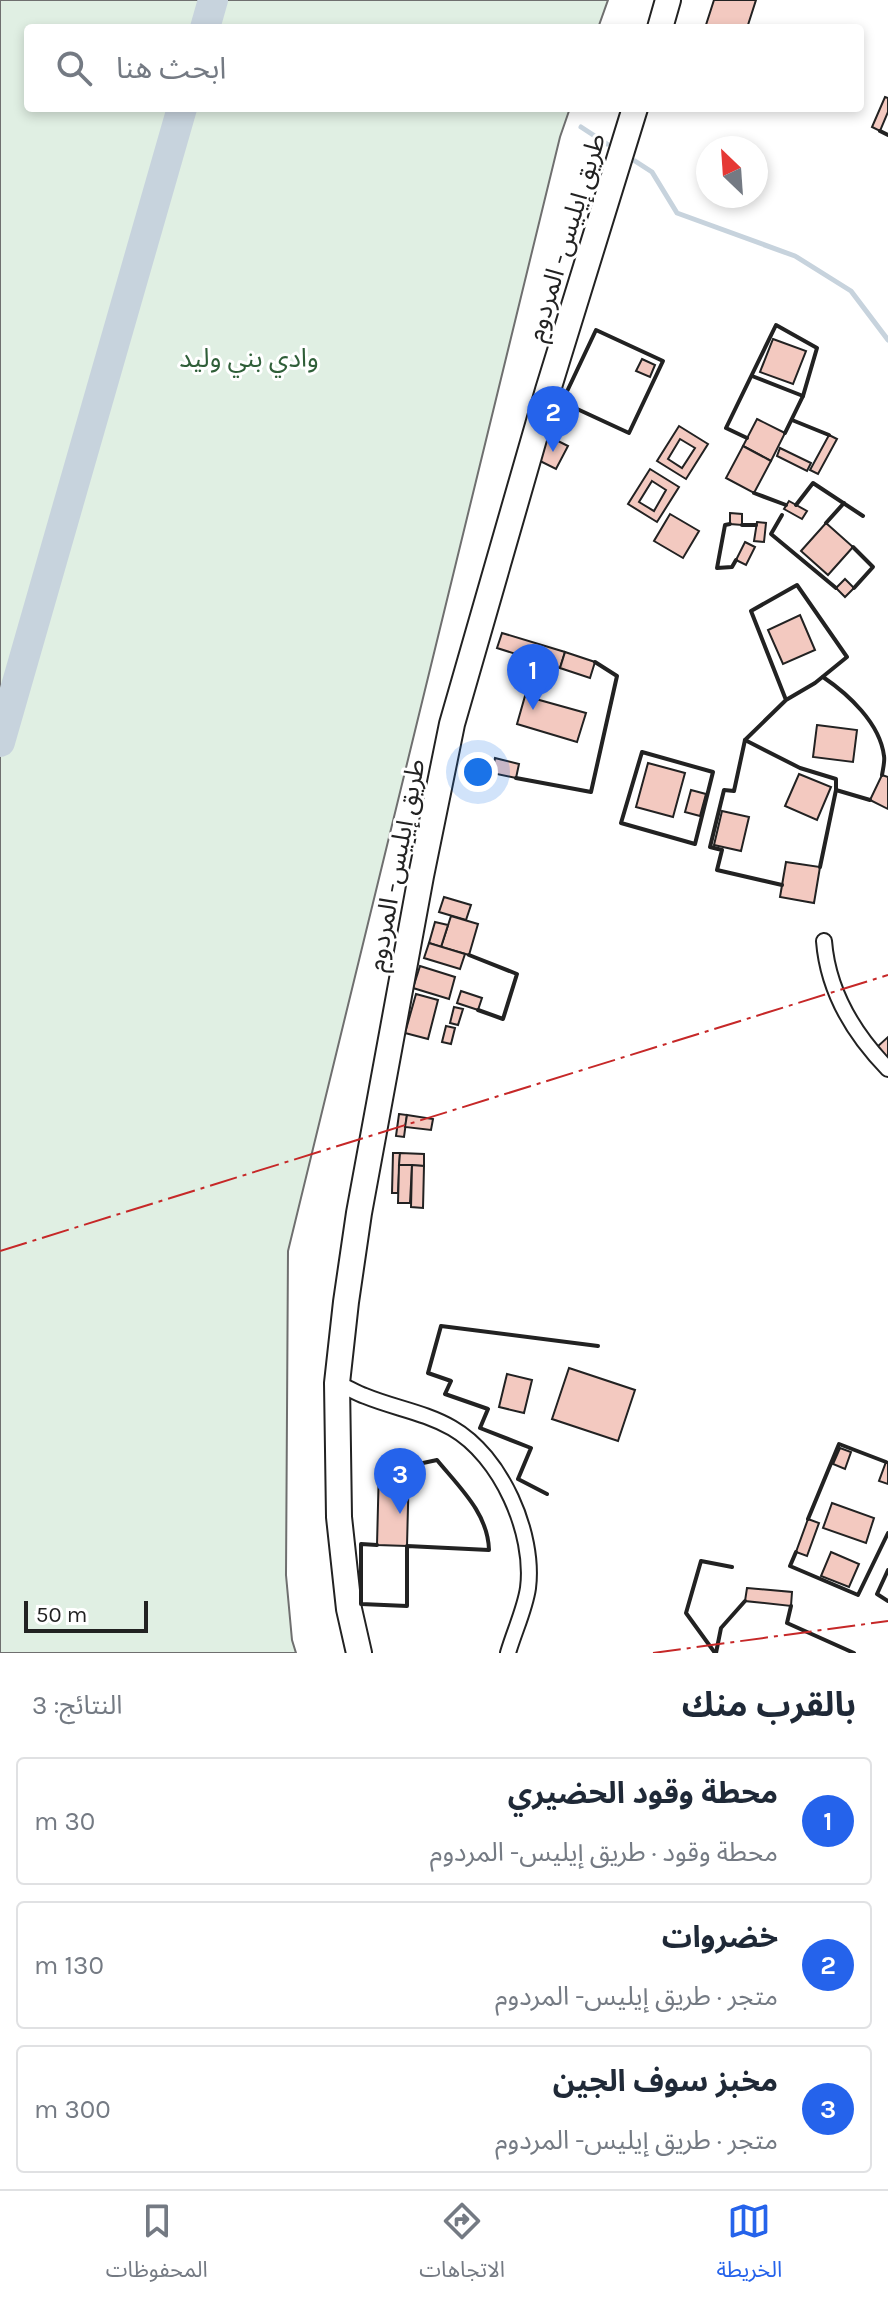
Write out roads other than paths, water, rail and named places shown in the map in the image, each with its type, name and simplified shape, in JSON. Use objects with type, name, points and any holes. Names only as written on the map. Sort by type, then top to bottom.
[{"type":"highway","points":[[661,24],[668,0]]},
{"type":"highway","name":"طريق إيليس- المردوم","points":[[359,1653],[349,1609],[339,1517],[337,1383],[359,1213],[452,724],[548,390],[634,112]]},
{"type":"street","points":[[824,941],[830,978],[844,1013],[870,1050],[888,1069]]},
{"type":"street","points":[[337,1383],[365,1397],[413,1410],[450,1427],[486,1456],[505,1485],[528,1551],[528,1589],[508,1653]]},
{"type":"waterway","name":"وادي بني وليد","points":[[206,24],[213,0]]},
{"type":"waterway","name":"وادي بني وليد","points":[[0,742],[181,112]]},
{"type":"waterway","points":[[581,127],[607,144]]},
{"type":"waterway","points":[[635,161],[652,172],[677,213],[795,256],[851,291],[888,340]]},
{"type":"place","name":"خضروات","points":[[553,452]]},
{"type":"place","name":"محطة وقود الحضيري","points":[[533,710]]},
{"type":"place","name":"مخبز سوف الجين","points":[[400,1514]]}]
